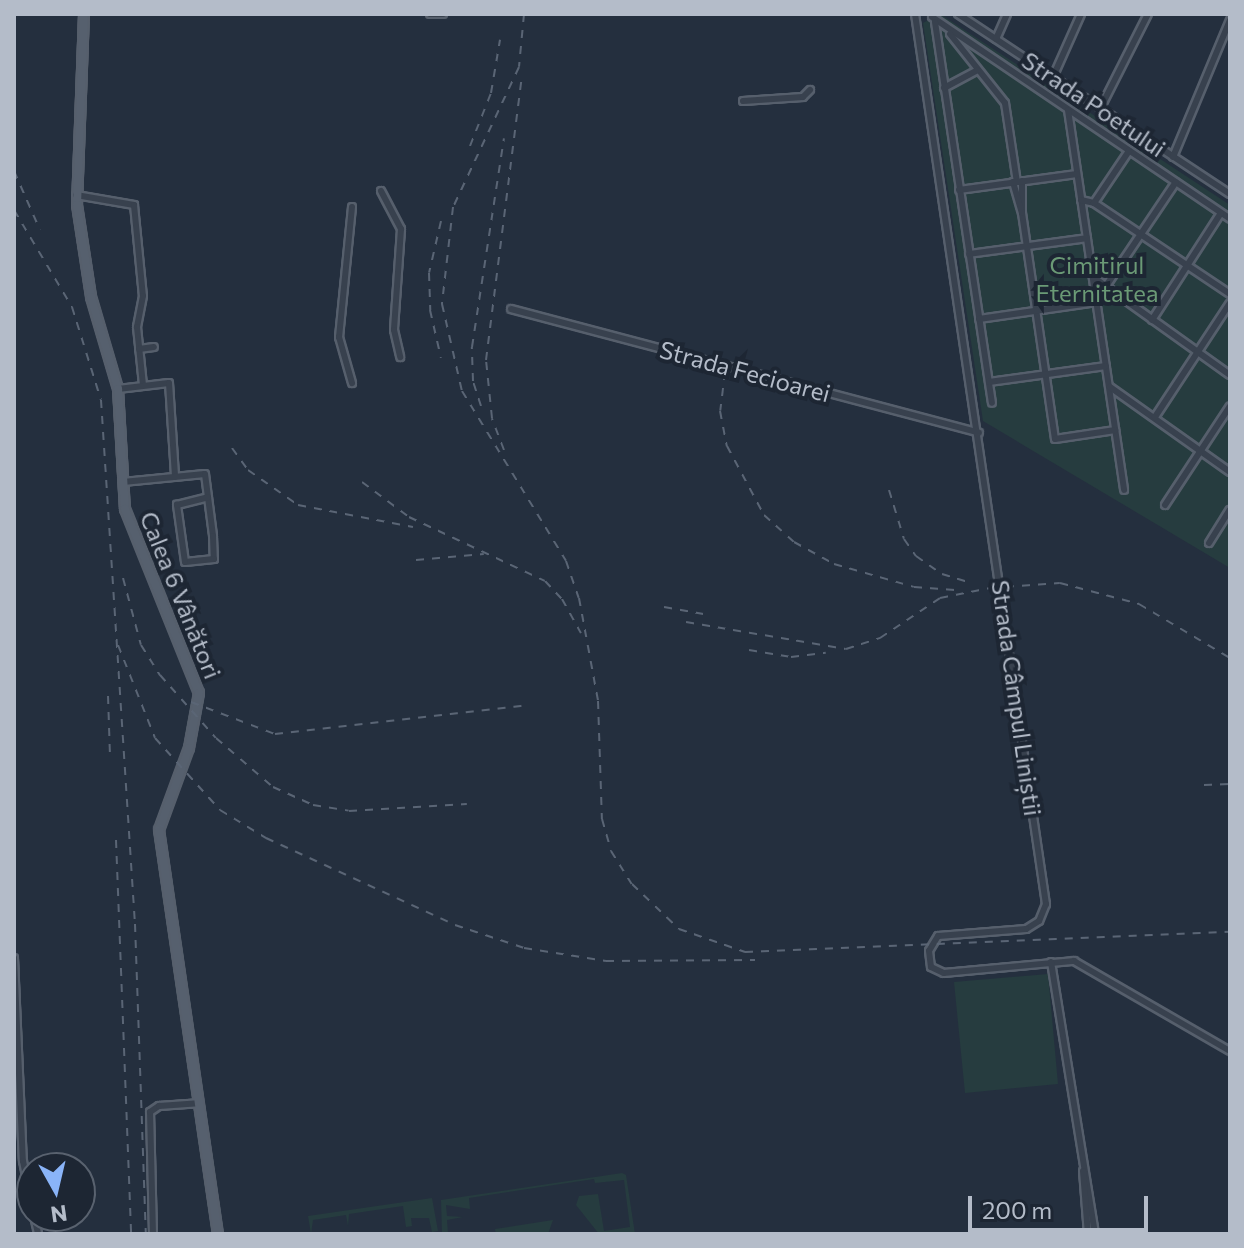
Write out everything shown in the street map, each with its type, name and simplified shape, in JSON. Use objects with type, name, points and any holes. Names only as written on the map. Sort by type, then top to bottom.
[{"type":"main road","name":"Calea 6 Vânători","points":[[84,14],[76,195],[91,297],[118,389],[127,518],[199,693],[189,748],[159,830],[218,1234]]},
{"type":"street","points":[[430,14],[443,14]]},
{"type":"street","name":"Strada Poetului","points":[[958,14],[1230,194]]},
{"type":"street","points":[[996,39],[1007,14]]},
{"type":"street","points":[[1053,77],[1081,14]]},
{"type":"street","points":[[1100,109],[1148,14]]},
{"type":"street","name":"Strada Câmpul Liniștii","points":[[916,15],[979,433],[1045,910],[1034,925],[1017,931],[943,934],[932,942],[930,962],[940,973],[1051,962]]},
{"type":"street","points":[[992,403],[934,19],[1230,219]]},
{"type":"street","points":[[1173,157],[1230,20]]},
{"type":"street","points":[[948,31],[1005,103],[1055,439],[1115,430]]},
{"type":"street","points":[[944,88],[978,70]]},
{"type":"street","points":[[743,101],[803,97],[810,90]]},
{"type":"street","points":[[1068,110],[1124,490]]},
{"type":"street","points":[[1094,203],[1129,151]]},
{"type":"street","points":[[959,190],[1077,174]]},
{"type":"street","points":[[1017,182],[1022,213]]},
{"type":"street","points":[[1106,286],[1176,182]]},
{"type":"street","points":[[381,191],[401,229],[394,330],[400,357]]},
{"type":"street","points":[[76,195],[134,205],[143,296],[137,327],[143,385]]},
{"type":"street","points":[[1081,200],[1094,203],[1230,294]]},
{"type":"street","points":[[352,207],[339,337],[352,383]]},
{"type":"street","points":[[1152,320],[1221,213]]},
{"type":"street","points":[[969,254],[1087,238]]},
{"type":"street","points":[[1093,277],[1230,375]]},
{"type":"street","points":[[979,319],[1097,302]]},
{"type":"street","points":[[1155,417],[1230,303]]},
{"type":"street","name":"Strada Fecioarei","points":[[511,309],[979,433]]},
{"type":"street","points":[[139,349],[154,347]]},
{"type":"street","points":[[989,382],[1106,366]]},
{"type":"street","points":[[118,389],[169,383],[175,477]]},
{"type":"street","points":[[1110,387],[1230,472]]},
{"type":"street","points":[[1165,505],[1230,406]]},
{"type":"street","points":[[123,482],[205,474],[208,497],[214,559],[185,562],[177,505],[208,497]]},
{"type":"street","points":[[1209,543],[1230,510]]},
{"type":"street","points":[[14,958],[22,1152]]},
{"type":"street","points":[[1095,1234],[1051,962],[1074,961],[1230,1051]]},
{"type":"street","points":[[153,1234],[150,1112],[159,1106],[198,1103]]},
{"type":"street","points":[[1082,1159],[1088,1234]]},
{"type":"green space","name":"Cimitirul Eternitatea","points":[[940,14],[1230,205],[1230,568],[983,421],[923,23]]},
{"type":"green space","points":[[1048,974],[1058,1084],[965,1093],[954,982]]},
{"type":"green space","points":[[622,1173],[626,1175],[635,1234],[599,1234],[576,1205],[579,1196],[598,1194],[604,1231],[630,1227],[624,1180],[595,1183],[594,1179],[469,1198],[470,1209],[446,1205],[447,1216],[463,1217],[447,1220],[448,1234],[442,1234],[441,1200]]},
{"type":"green space","points":[[432,1198],[438,1231],[432,1232],[429,1218],[411,1218],[412,1226],[406,1227],[403,1206],[349,1214],[348,1226],[346,1215],[313,1220],[311,1234],[308,1216]]},
{"type":"green space","points":[[553,1220],[548,1234],[496,1234],[495,1229]]},
{"type":"railway","points":[[524,14],[519,67],[453,207],[442,304],[462,391],[566,561],[579,598],[598,701],[602,819],[611,851],[632,884],[679,929],[745,952],[1230,932]]},
{"type":"railway","points":[[470,146],[491,93],[500,40]]},
{"type":"railway","points":[[504,450],[492,418],[486,360],[522,75]]},
{"type":"railway","points":[[481,406],[473,381],[472,347],[504,138]]},
{"type":"railway","points":[[14,171],[40,230]]},
{"type":"railway","points":[[14,210],[72,307],[101,400],[135,924],[146,1234]]},
{"type":"railway","points":[[441,221],[429,273],[430,310],[441,358]]},
{"type":"railway","points":[[725,372],[720,411],[727,446],[764,515],[794,542],[834,564],[914,587],[955,590]]},
{"type":"railway","points":[[232,448],[248,470],[298,505],[413,527]]},
{"type":"railway","points":[[362,482],[409,517],[545,581],[562,599],[581,633]]},
{"type":"railway","points":[[889,490],[904,539],[916,556],[942,574],[969,582]]},
{"type":"railway","points":[[416,560],[484,554]]},
{"type":"railway","points":[[123,578],[141,645],[160,675],[216,738],[273,787],[313,805],[349,811],[467,804]]},
{"type":"railway","points":[[686,622],[846,649],[880,638],[940,598],[990,588],[1060,583],[1139,604],[1230,658]]},
{"type":"railway","points":[[664,607],[703,614]]},
{"type":"railway","points":[[118,645],[155,738],[220,810],[266,838],[455,925],[524,948],[606,961],[755,960]]},
{"type":"railway","points":[[749,650],[791,657],[826,653]]},
{"type":"railway","points":[[108,696],[110,756]]},
{"type":"railway","points":[[191,702],[275,734],[529,705]]},
{"type":"railway","points":[[1204,785],[1230,784]]},
{"type":"railway","points":[[116,840],[131,1234]]}]
